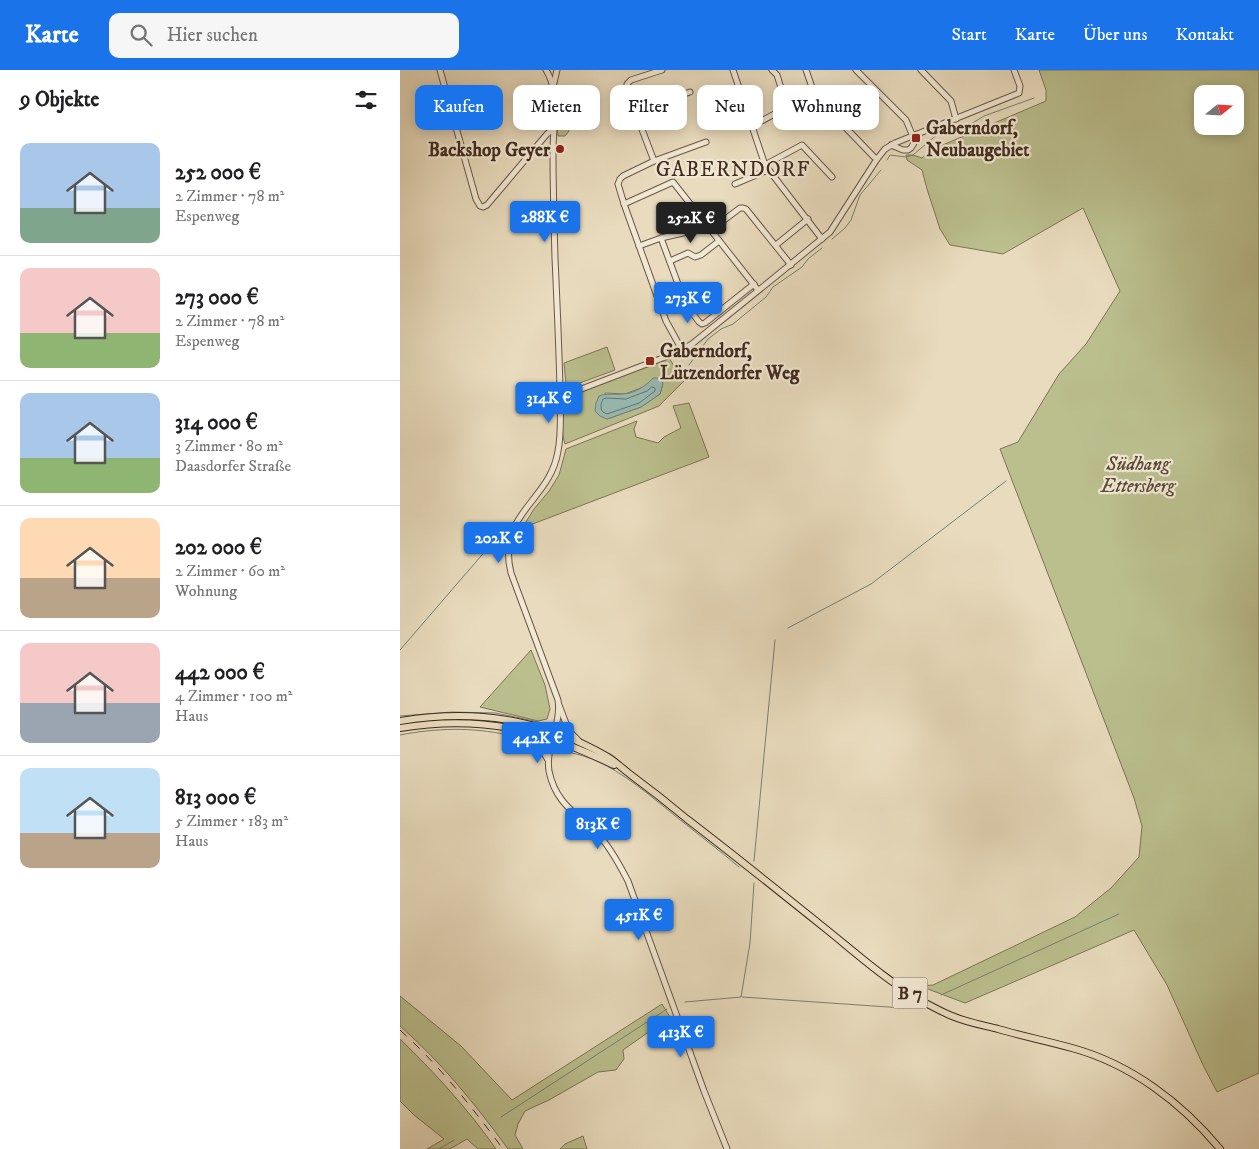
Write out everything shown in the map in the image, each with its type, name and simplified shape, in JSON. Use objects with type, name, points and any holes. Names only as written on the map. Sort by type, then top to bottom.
[{"type":"main road","name":"B 7","points":[[400,721],[466,716],[494,717],[529,724],[630,774]]},
{"type":"main road","name":"B 7","points":[[400,728],[442,724],[493,726],[553,735],[581,744],[608,757],[888,978],[916,997],[952,1016],[1075,1049],[1101,1058],[1153,1086],[1172,1101],[1220,1149]]},
{"type":"street","points":[[440,70],[476,199],[480,206],[484,207],[487,205],[552,130]]},
{"type":"street","points":[[546,70],[552,85]]},
{"type":"street","points":[[554,85],[557,70]]},
{"type":"street","points":[[627,85],[631,80],[662,70]]},
{"type":"street","points":[[733,70],[738,85]]},
{"type":"street","points":[[772,70],[779,85]]},
{"type":"street","points":[[806,70],[811,85]]},
{"type":"street","points":[[856,70],[906,120],[914,136],[914,143],[908,150],[891,145]]},
{"type":"street","points":[[921,70],[951,101],[956,119]]},
{"type":"street","points":[[560,397],[682,350],[830,232],[885,149],[1019,94],[1020,86],[1014,70]]},
{"type":"street","points":[[553,130],[560,397],[558,451],[554,465],[544,485],[520,515],[513,528],[508,553],[511,573],[553,682],[569,731],[581,744]]},
{"type":"street","points":[[642,130],[654,161]]},
{"type":"street","points":[[753,130],[767,168],[822,239]]},
{"type":"street","points":[[848,130],[877,159]]},
{"type":"street","points":[[682,350],[666,321],[618,184],[623,176],[654,161],[706,142]]},
{"type":"street","points":[[735,184],[767,168],[802,145],[832,178]]},
{"type":"street","points":[[624,204],[673,182],[758,290]]},
{"type":"street","points":[[639,246],[661,238],[710,229],[740,208],[743,208],[746,209],[791,265]]},
{"type":"street","points":[[776,245],[808,219]]},
{"type":"street","points":[[661,238],[685,303],[702,324],[705,324],[754,284]]},
{"type":"street","points":[[670,261],[688,253],[695,256],[701,255],[720,242]]},
{"type":"street","points":[[548,762],[558,718],[559,704]]},
{"type":"street","points":[[525,731],[539,744],[548,762],[551,779],[559,797],[567,808],[601,838],[618,861],[628,881],[727,1149]]},
{"type":"green space","name":"Südhang Ettersberg","points":[[1039,70],[1259,70],[1259,1073],[1217,1092],[1167,985],[1134,930],[965,1003],[920,986],[933,985],[1075,917],[1111,888],[1139,857],[1142,826],[1134,798],[1000,449],[1018,442],[1059,374],[1086,344],[1120,291],[1083,208],[1003,254],[950,245],[940,229],[922,170],[907,160],[906,155],[922,158],[931,150],[1046,101],[1046,90]]},
{"type":"green space","points":[[557,130],[569,130],[565,136],[558,136]]},
{"type":"green space","points":[[607,347],[615,370],[569,387],[566,384],[564,363]]},
{"type":"green space","points":[[669,358],[684,381],[659,406],[565,444],[561,423],[562,406],[563,401],[573,395]],"holes":[[[654,378],[663,383],[660,394],[641,407],[607,419],[605,393],[625,394],[646,386]]]},
{"type":"green space","points":[[689,403],[709,457],[522,528],[559,475],[566,449],[637,421],[634,429],[636,437],[658,443],[664,437],[681,428],[673,406]]},
{"type":"green space","points":[[531,650],[545,685],[550,709],[547,719],[538,721],[480,707]]},
{"type":"green space","points":[[400,996],[461,1046],[512,1100],[662,1004],[670,1017],[623,1050],[624,1059],[616,1070],[598,1072],[549,1100],[525,1111],[515,1135],[523,1149],[508,1149],[457,1084],[430,1054],[400,1026]]},
{"type":"green space","points":[[400,1039],[451,1092],[496,1149],[478,1149],[467,1139],[450,1149],[427,1149],[444,1139],[400,1101]]},
{"type":"green space","points":[[583,1136],[587,1149],[560,1149],[565,1144]]},
{"type":"water","points":[[653,378],[659,378],[663,383],[660,394],[641,407],[607,419],[595,411],[599,396],[631,393],[643,387]]},
{"type":"waterway","points":[[887,160],[890,155],[906,157],[913,155],[939,133],[971,124],[984,116],[1034,98]]},
{"type":"waterway","points":[[832,239],[851,220],[860,195],[881,170]]},
{"type":"waterway","points":[[689,365],[708,339],[721,329],[733,324],[766,297],[773,287],[802,267],[808,259],[822,248]]},
{"type":"waterway","points":[[788,628],[871,584],[1006,481]]},
{"type":"waterway","points":[[400,650],[500,534]]},
{"type":"waterway","points":[[754,861],[775,640]]},
{"type":"waterway","points":[[400,716],[452,712],[496,713],[539,722]]},
{"type":"waterway","points":[[400,735],[440,730],[468,730],[494,732],[533,743]]},
{"type":"waterway","points":[[558,751],[592,759],[608,766],[638,786],[739,867]]},
{"type":"waterway","points":[[685,1002],[741,997],[750,943],[754,883]]},
{"type":"waterway","points":[[941,995],[1119,914]]},
{"type":"waterway","points":[[742,997],[903,1008]]},
{"type":"waterway","points":[[501,1117],[667,1009]]},
{"type":"waterway","points":[[439,1149],[454,1140]]},
{"type":"railway","points":[[400,1030],[454,1087],[503,1149]]},
{"type":"place","name":"Gaberndorf, Neubaugebiet","points":[[916,138]]},
{"type":"place","name":"Backshop Geyer","points":[[560,149]]},
{"type":"place","name":"Gaberndorf, Lützendorfer Weg","points":[[650,361]]},
{"type":"district","name":"GABERNDORF","points":[[733,169]]}]
